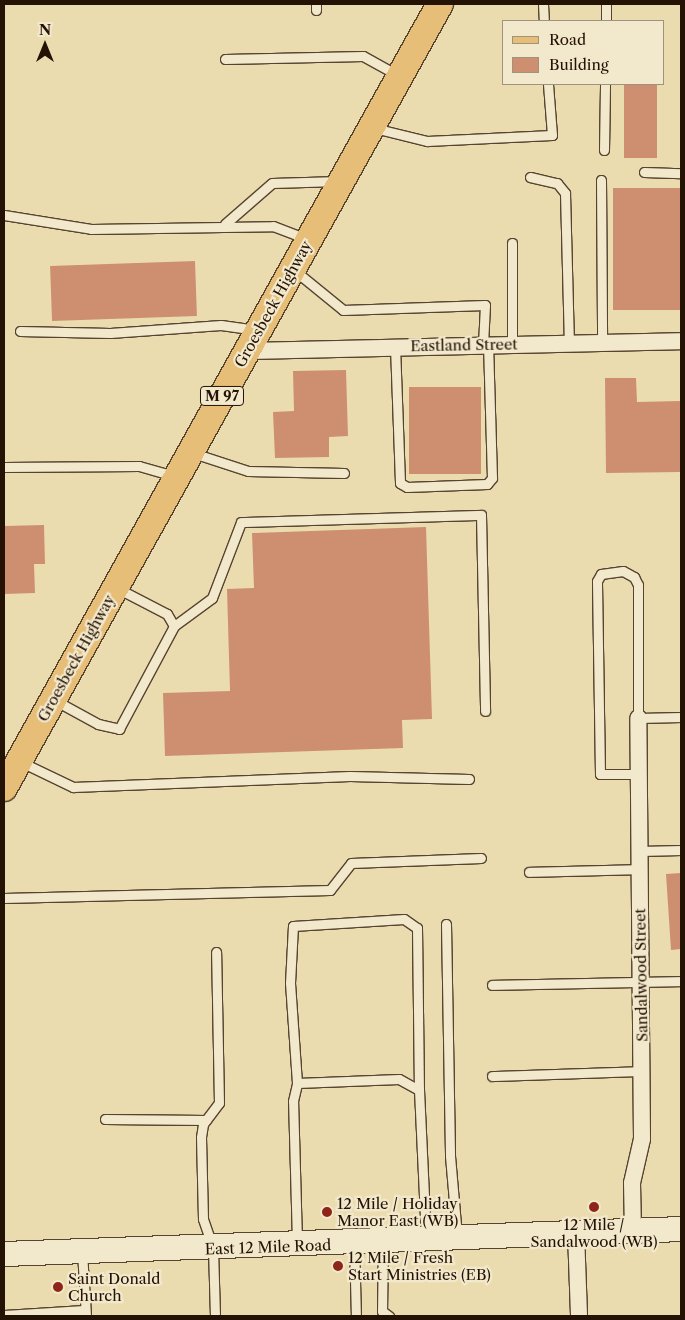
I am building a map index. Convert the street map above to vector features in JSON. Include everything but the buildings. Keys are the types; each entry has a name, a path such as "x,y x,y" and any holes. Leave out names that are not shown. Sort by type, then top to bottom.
{"main road":[{"name":"Groesbeck Highway","path":"4,788 440,4"},
{"name":"East 12 Mile Road","path":"4,1254 297,1246 354,1239 681,1229"}],"street":[{"name":"Eastland Street","path":"252,341 394,346 681,341"},
{"name":"Sandalwood Street","path":"633,1231 632,1183 642,1139 638,718"},
{"path":"576,1233 579,1316"}],"lane":[{"path":"543,4 544,20"},
{"path":"606,4 606,20"},
{"path":"225,59 363,56 400,76"},
{"path":"371,128 427,141 552,134 548,85"},
{"path":"604,150 605,85"},
{"path":"644,172 681,173"},
{"path":"530,177 557,182 565,193 569,344"},
{"path":"601,180 602,343"},
{"path":"225,224 272,183 341,181"},
{"path":"4,216 91,229 225,224 273,226 309,240"},
{"path":"512,243 512,344"},
{"path":"292,269 343,310 485,305 492,478 487,484 407,486 400,483 394,346"},
{"path":"20,331 110,333 221,325 252,341"},
{"path":"190,452 248,471 344,473"},
{"path":"4,467 139,466 177,477"},
{"path":"53,699 98,724 119,729 174,626 212,598 242,522 481,515 485,711"},
{"path":"639,774 600,774 596,581 611,571 634,577 638,585 638,718 681,717"},
{"path":"115,588 167,614 174,626"},
{"path":"19,761 73,787 350,776 468,779"},
{"path":"640,851 681,850"},
{"path":"4,898 330,890 351,863 482,858"},
{"path":"528,872 640,869"},
{"path":"297,1246 293,1101 297,1084 290,983 293,926 404,919 417,928 419,1090 426,1237"},
{"path":"446,924 450,1156 457,1236"},
{"path":"215,1316 213,1248 203,1219 201,1137 206,1120 219,1103 216,952"},
{"path":"492,985 681,981"},
{"path":"492,1076 642,1071"},
{"path":"297,1084 399,1079 419,1090"},
{"path":"105,1119 206,1120"},
{"path":"383,1238 384,1314"},
{"path":"354,1239 356,1316"},
{"path":"4,1315 85,1313 82,1252"}],"place":[{"name":"12 Mile / Sandalwood (WB)","path":"594,1207"},
{"name":"12 Mile / Holiday Manor East (WB)","path":"327,1212"},
{"name":"12 Mile / Fresh Start Ministries (EB)","path":"338,1266"},
{"name":"Saint Donald Church","path":"58,1287"}]}
